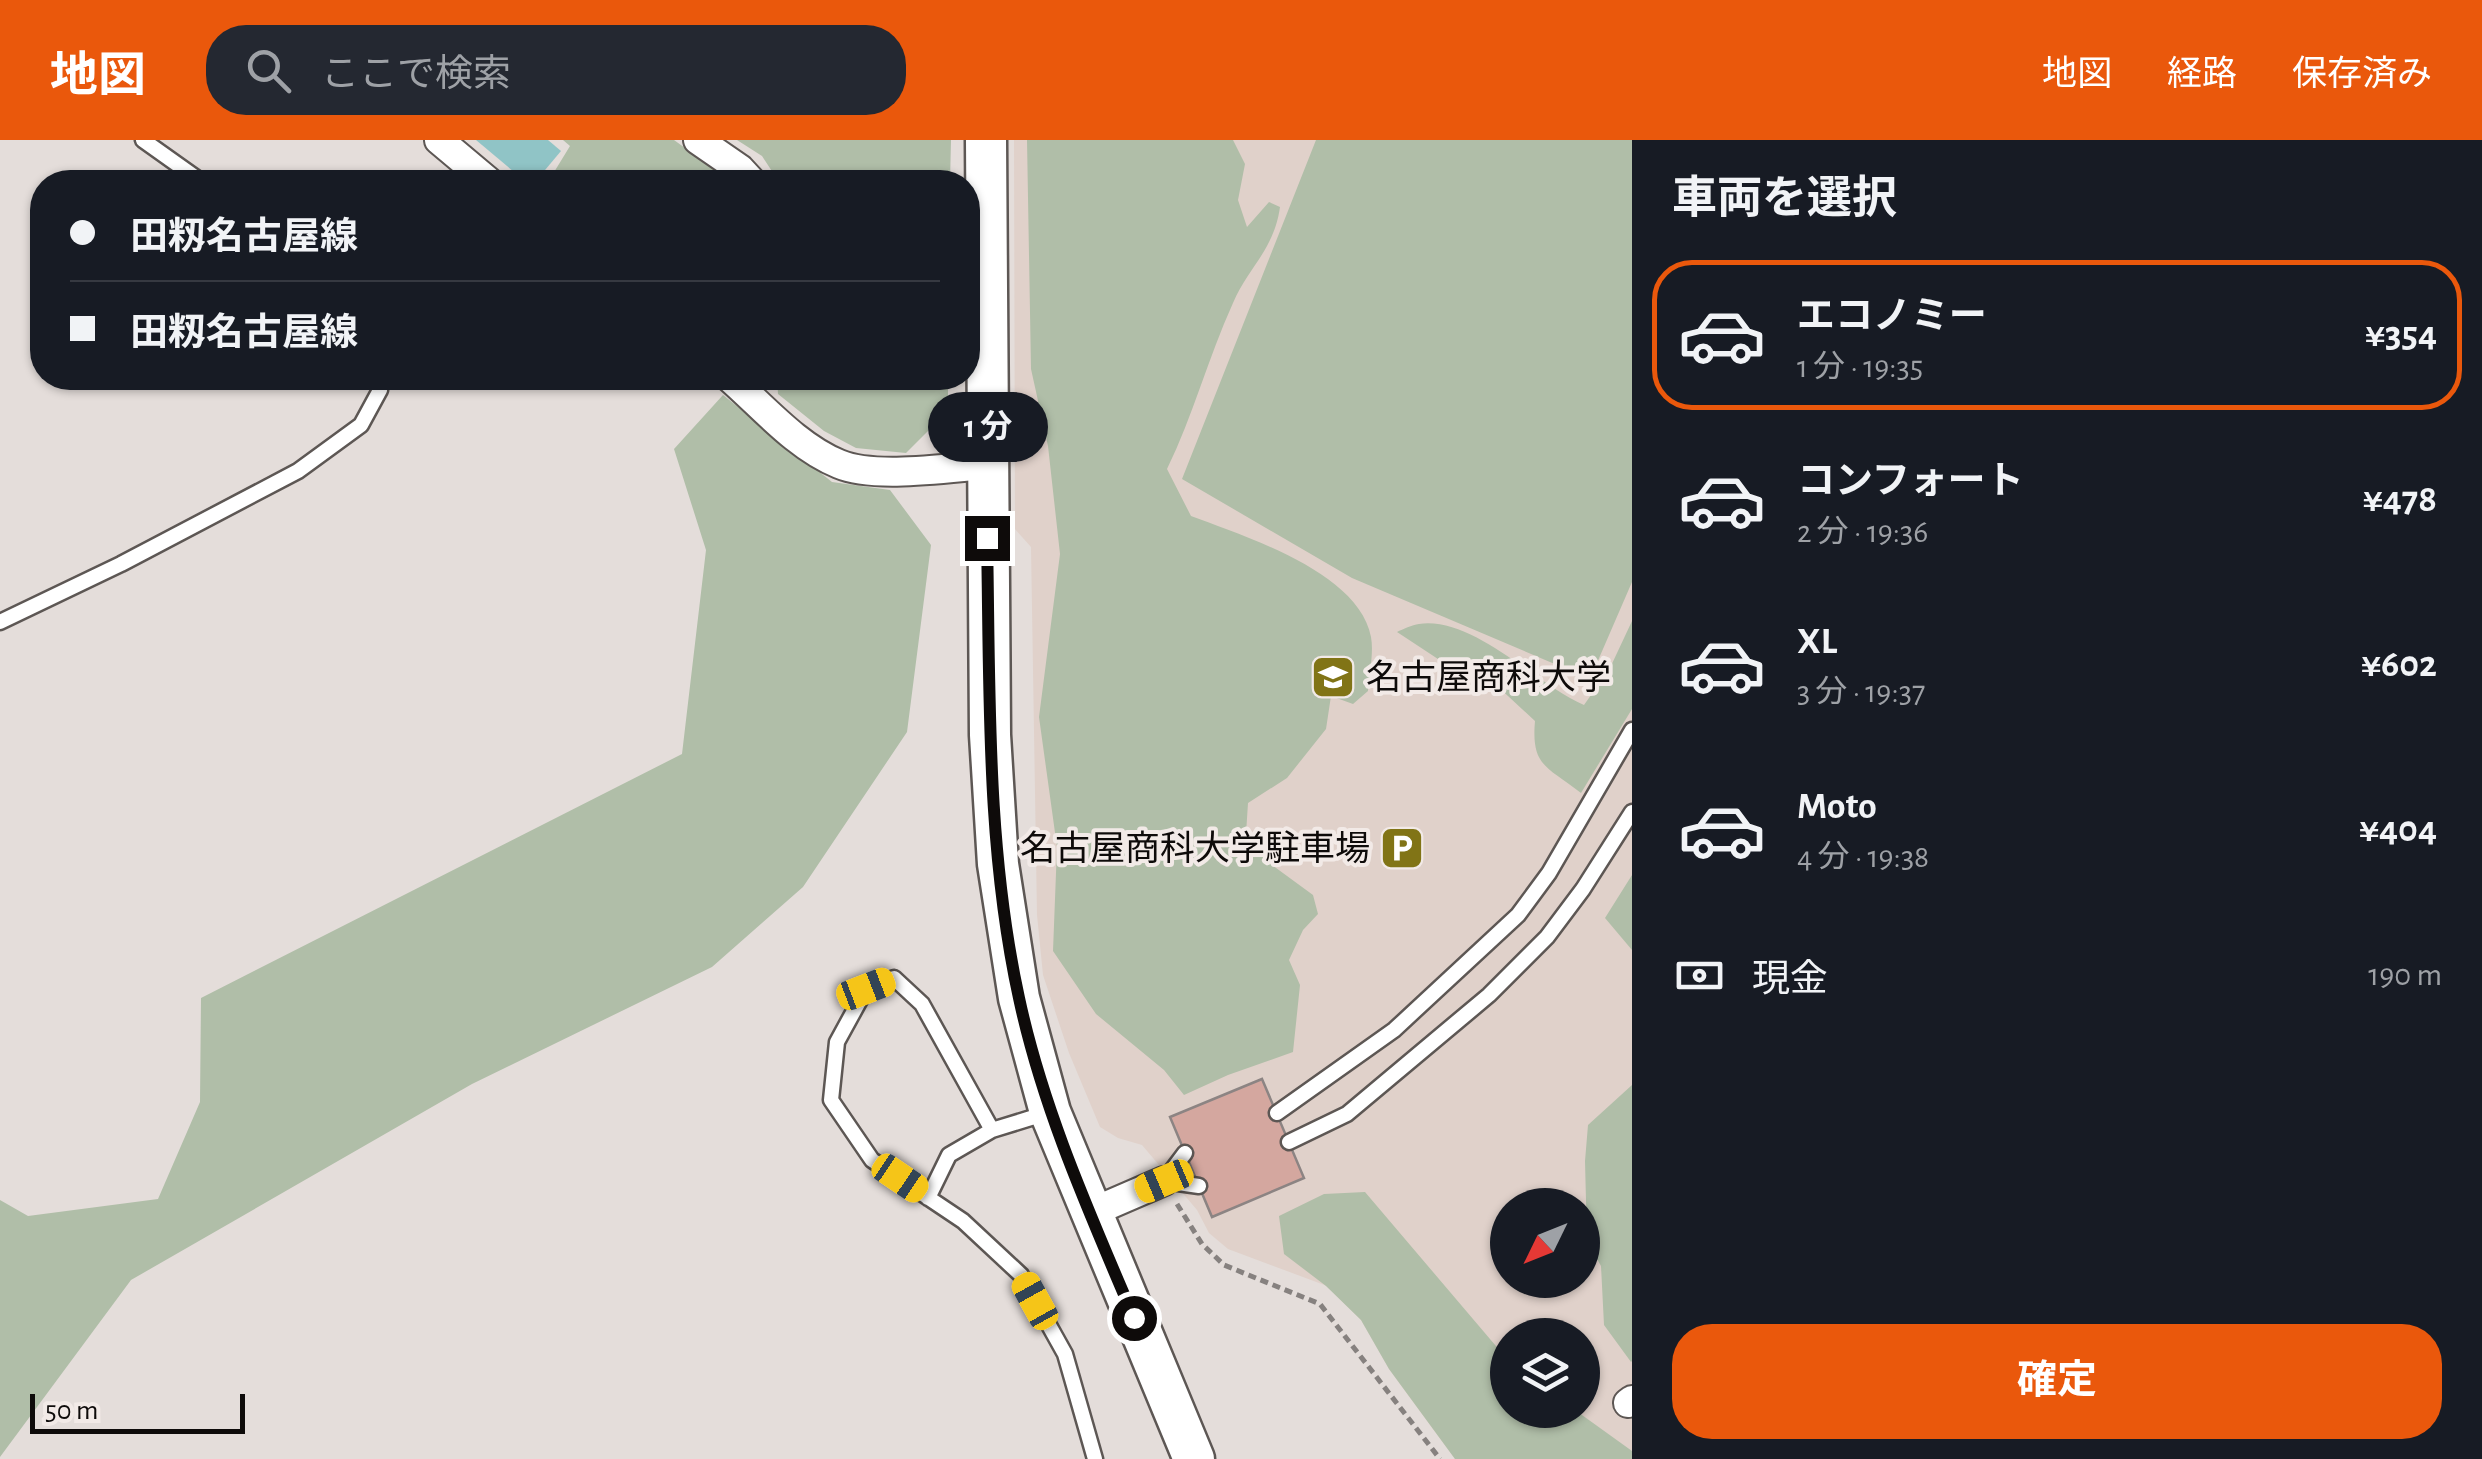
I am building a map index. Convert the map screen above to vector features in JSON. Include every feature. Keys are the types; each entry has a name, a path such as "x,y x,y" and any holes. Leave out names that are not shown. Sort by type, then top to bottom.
{"main road":[{"path":"986,140 990,734 998,864 1019,998 1050,1112 1194,1459"}],"street":[{"path":"438,140 474,170"},
{"path":"698,140 741,170"},
{"path":"744,390 807,446 859,470 986,465"},
{"path":"1090,1212 1164,1181"}],"lane":[{"path":"142,140 185,170"},
{"path":"0,622 298,471 361,425 380,390"},
{"path":"1277,1114 1394,1030 1518,914 1549,873 1632,730"},
{"path":"1289,1142 1347,1114 1489,995 1547,937 1632,812"},
{"path":"992,1130 922,1004 894,978 866,989 837,1042 831,1100 872,1160 963,1221 1021,1275 1064,1354 1095,1459"},
{"path":"928,1198 950,1155 992,1130 1050,1112"},
{"path":"1185,1153 1164,1181 1199,1186"}],"path":[{"path":"1164,1181 1202,1244 1224,1264 1320,1304 1440,1459"}],"shaded area":[{"name":"名古屋商科大学","path":"1014,140 1632,140 1632,1459 1455,1459 1389,1369 1361,1320 1327,1286 1228,1249 1209,1233 1197,1210 1142,1145 1118,1138 1100,1127 1069,1053 1043,975 1037,915 1031,547 1015,529"}],"green space":[{"path":"563,140 674,140 715,170 555,170 570,146"},
{"path":"737,140 951,140 950,170 771,170 762,156"},
{"path":"1027,140 1233,140 1245,164 1238,200 1247,227 1269,202 1280,207 1267,247 1233,303 1167,469 1191,516 1268,546 1323,575 1362,614 1371,637 1368,691 1353,704 1331,696 1326,729 1287,778 1248,803 1246,834 1272,865 1313,895 1318,914 1303,930 1289,960 1300,985 1293,1052 1184,1095 1164,1070 1096,1014 1053,951 1057,847 1039,717 1060,554 1048,446 1031,369"},
{"path":"1316,140 1632,140 1632,582 1590,679 1352,578 1182,479"},
{"path":"778,390 948,390 948,411 906,453 856,448 824,431"},
{"path":"723,395 832,482 890,490 931,545 907,732 803,887 712,967 472,1084 131,1280 0,1457 0,1200 28,1216 158,1199 200,1102 201,998 682,754 706,550 674,449"},
{"path":"1632,621 1632,709 1581,793 1544,764 1536,748 1535,721 1494,683 1438,659 1397,632 1419,624 1461,630 1584,705 1610,668"},
{"path":"1632,875 1632,950 1605,918"},
{"path":"1632,1085 1631,1362 1604,1325 1600,1188 1586,1188 1588,1125"},
{"path":"1365,1192 1490,1339 1490,1428 1600,1428 1632,1451 1632,1459 1455,1459 1389,1369 1361,1320 1326,1286 1284,1254 1279,1216 1324,1194"}],"water":[{"path":"476,140 548,140 561,151 545,170 512,170"}],"building":[{"path":"1262,1079 1304,1178 1212,1217 1170,1117"}],"place":[{"name":"名古屋商科大学","path":"1333,677"},
{"name":"名古屋商科大学駐車場","path":"1402,848"}],"route":[{"path":"987,538 990,734 998,864 1019,998 1050,1112 1134,1318"}]}
